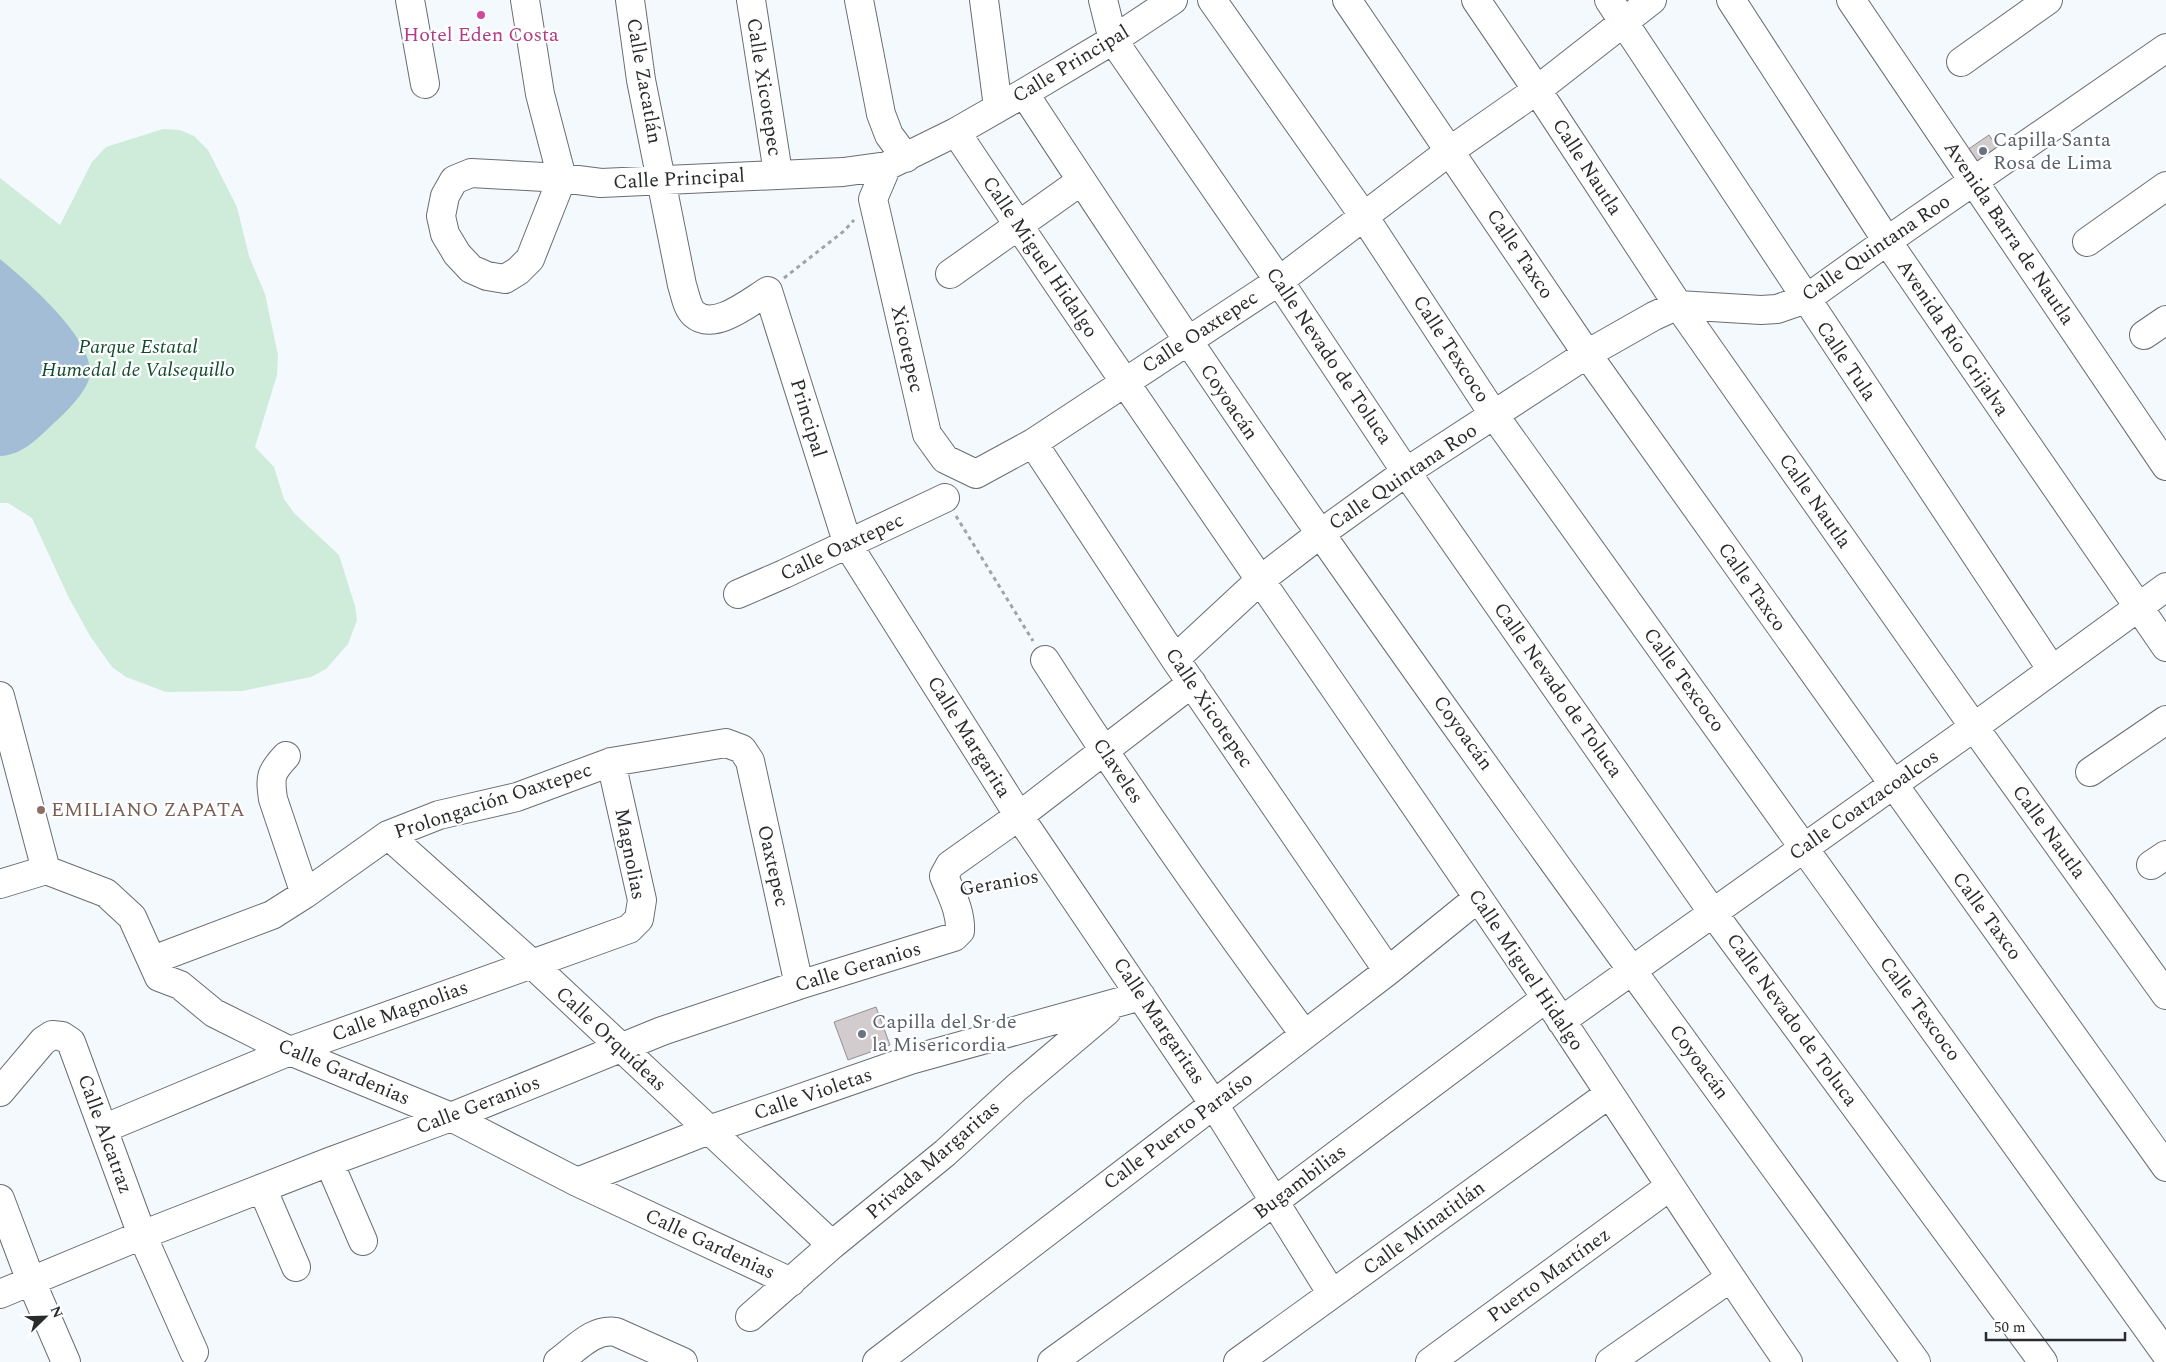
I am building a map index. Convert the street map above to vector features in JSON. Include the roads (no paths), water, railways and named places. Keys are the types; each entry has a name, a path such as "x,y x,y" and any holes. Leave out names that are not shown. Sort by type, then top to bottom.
{"street":[{"path":"410,0 425,84"},
{"path":"525,0 540,94 562,178"},
{"name":"Calle Zacatlán","path":"630,0 641,80 687,303 694,314 708,320 719,320 768,291"},
{"name":"Calle Xicotepec","path":"751,0 778,173"},
{"path":"859,0 881,114 896,162"},
{"path":"984,0 998,107"},
{"name":"Calle Nevado de Toluca","path":"1103,0 1113,40 1279,281 1406,472 1713,913 2043,1362"},
{"name":"Calle Principal","path":"562,178 530,259 518,271 505,279 487,276 471,269 457,254 445,234 441,216 444,196 454,180 471,173 562,178 601,183 778,173 843,172 896,162 956,132 1024,94 1113,40 1173,0"},
{"name":"Calle Texcoco","path":"1212,0 1363,215 1494,415 2166,1354"},
{"name":"Calle Taxco","path":"1347,0 1451,150 1587,354 2166,1167"},
{"name":"Calle Nautla","path":"1476,0 1678,306 1974,727 2166,995"},
{"name":"Calle Oaxtepec","path":"976,474 1033,443 1279,281 1363,215 1537,90 1616,11 1652,0"},
{"name":"Avenida Río Grijalva","path":"1730,0 1887,241 2166,647"},
{"name":"Avenida Barra de Nautla","path":"1851,0 2166,466"},
{"path":"1961,62 2048,0"},
{"name":"Calle Tula","path":"1616,11 2052,670"},
{"name":"Calle Quintana Roo","path":"1175,659 1259,581 1320,534 1406,472 1587,354 1654,316 1678,306 1761,310 1777,309 1806,299 2166,48"},
{"name":"Coyoacán","path":"1024,94 1188,341 1320,534 1916,1362"},
{"name":"Calle Miguel Hidalgo","path":"956,132 1259,581 1546,998 1669,1187 1788,1362"},
{"name":"Xicotepec","path":"896,162 873,199 927,434 945,459 976,474"},
{"path":"950,274 1081,181"},
{"path":"2087,242 2166,186"},
{"name":"Principal","path":"768,291 848,545"},
{"name":"Calle Xicotepec","path":"1033,443 1175,659 1388,971"},
{"name":"Calle Oaxtepec","path":"738,594 848,545 945,498"},
{"name":"Calle Margarita","path":"848,545 1019,816 1096,927"},
{"name":"Calle Coatzacoalcos","path":"1561,1021 1974,727 2137,606 2166,587"},
{"name":"Claveles","path":"1045,660 1103,751 1220,920 1304,1034"},
{"path":"1019,816 1192,683"},
{"path":"0,696 46,870 0,884"},
{"path":"2090,772 2166,720"},
{"name":"Prolongación Oaxtepec","path":"153,960 272,915 388,835 439,815 516,797 611,762 726,743 742,749"},
{"name":"Oaxtepec","path":"742,749 750,761 799,985"},
{"path":"286,756 273,769 271,785 273,799 305,894"},
{"name":"Magnolias","path":"531,963 629,929 639,919 642,900 611,762"},
{"name":"Geranios","path":"960,931 956,903 944,876 950,865 1019,816"},
{"name":"Calle Orquídeas","path":"388,835 531,963 832,1245"},
{"name":"Calle Gardenias","path":"46,870 106,893 132,917 153,960 159,977 180,985 214,1013 290,1050 451,1117 577,1182 791,1282"},
{"name":"Calle Puerto Paraíso","path":"876,1362 1388,971 1478,898"},
{"name":"Calle Margaritas","path":"1096,927 1129,1000 1213,1103 1332,1294"},
{"name":"Calle Geranios","path":"0,1294 142,1235 451,1117 662,1031 799,985 954,937 960,931"},
{"name":"Calle Magnolias","path":"103,1129 290,1050 531,963"},
{"name":"Bugambilias","path":"1052,1362 1275,1201 1546,998"},
{"name":"Calle Violetas","path":"577,1182 709,1130 910,1060 1129,1000"},
{"name":"Privada Margaritas","path":"750,1317 832,1245 945,1153 1016,1088 1129,1000"},
{"name":"Calle Alcatraz","path":"0,1092 43,1042 52,1035 62,1036 70,1042 142,1235 194,1352"},
{"name":"Calle Minatitlán","path":"1238,1362 1609,1094"},
{"path":"329,1162 363,1240"},
{"name":"Puerto Martínez","path":"1430,1362 1669,1187"},
{"path":"262,1188 296,1267"},
{"path":"0,1199 31,1281 66,1362"},
{"path":"1610,1362 1730,1278"},
{"path":"558,1362 596,1333 606,1330 616,1332 673,1360"}],"water":[{"path":"0,259 43,297 59,314 84,350 90,367 88,382 78,398 64,414 30,445 16,453 0,456"}],"place":[{"name":"Hotel Eden Costa","path":"481,15"},
{"name":"Capilla Santa Rosa de Lima","path":"1983,151"},
{"name":"EMILIANO ZAPATA","path":"41,810"},
{"name":"Capilla del Sr de la Misericordia","path":"862,1034"}],"park label":[{"name":"Parque Estatal Humedal de Valsequillo","path":"138,358"}]}
